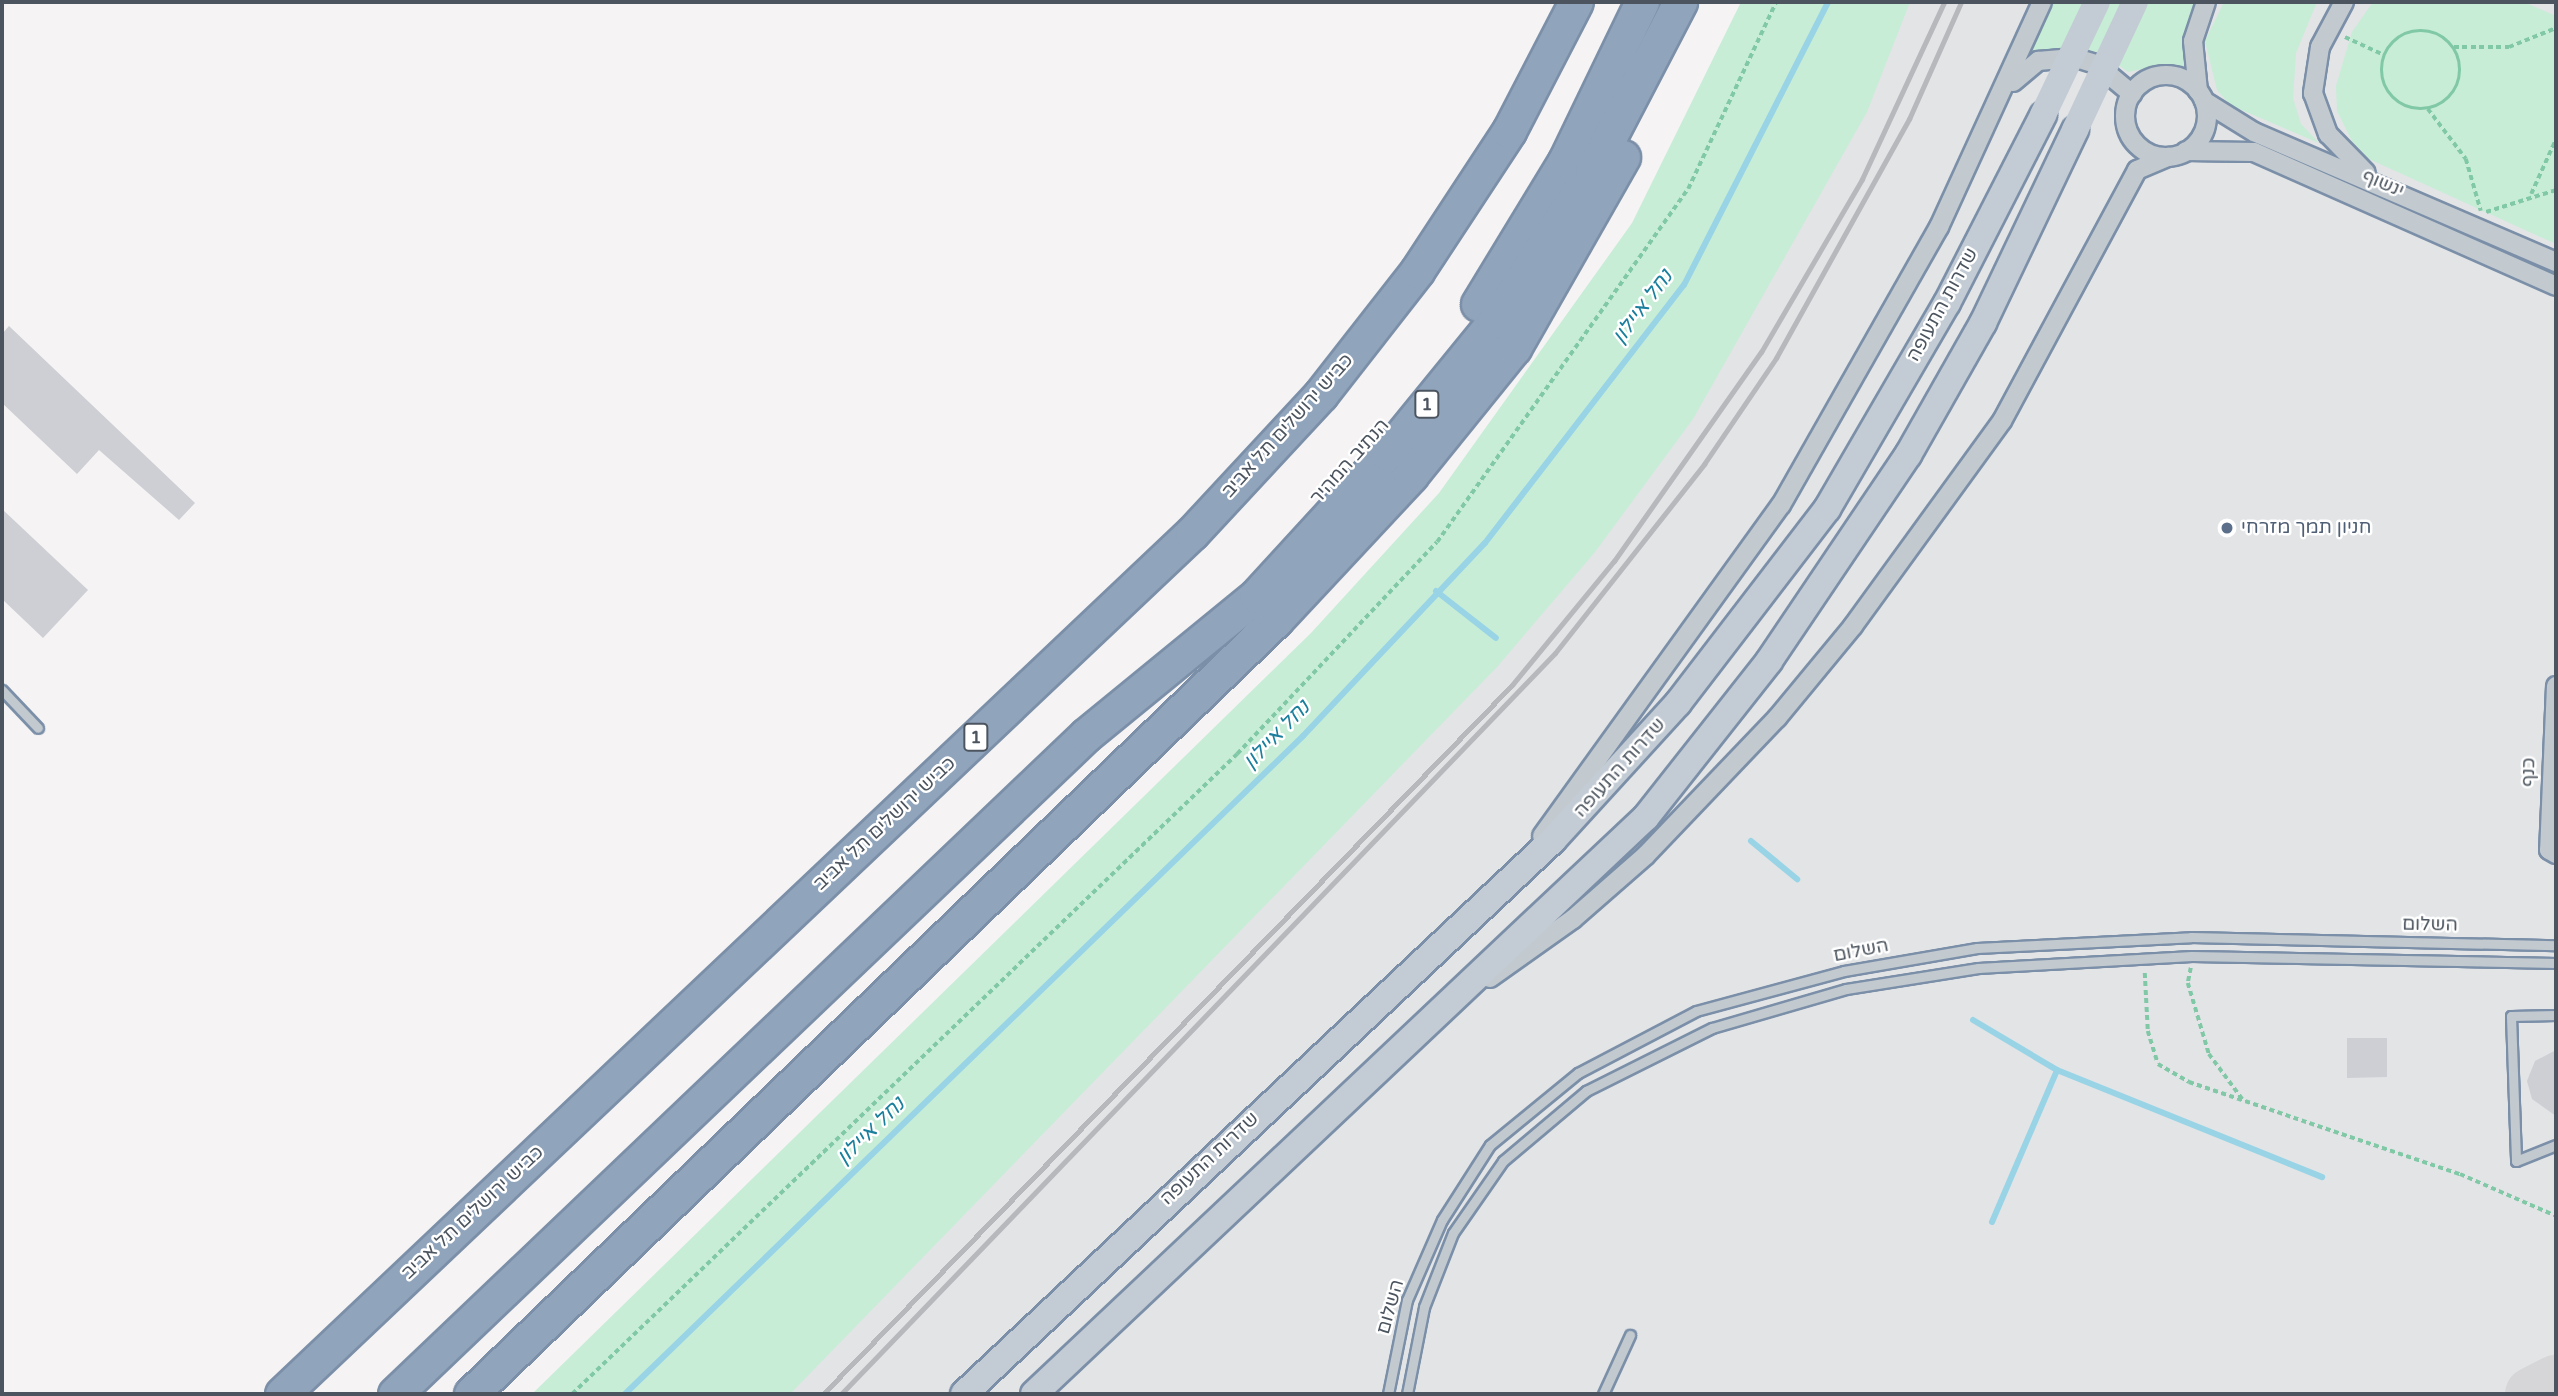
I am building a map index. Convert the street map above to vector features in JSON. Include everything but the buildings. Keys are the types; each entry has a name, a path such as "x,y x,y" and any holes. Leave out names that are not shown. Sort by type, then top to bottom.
{"highway":[{"name":"כביש ירושלים תל אביב","path":"282,1394 1201,523 1321,394 1418,271 1508,131 1576,2"},
{"name":"הנתיב המהיר","path":"1086,735 1380,432 1482,300 1565,161 1642,2"},
{"name":"1","path":"395,1394 1086,735 1256,596 1387,453 1494,322 1592,172 1680,2"},
{"path":"471,1394 1276,620 1411,475 1514,348 1606,191 1698,2"}],"main road":[{"name":"שדרות התעופה","path":"964,1394 1507,883 1609,783 1678,703 1827,509 1947,303 2097,2"},
{"name":"שדרות התעופה","path":"1034,1394 1447,1008 1646,817 1801,617 1908,454 1983,323 2135,2"}],"street":[{"path":"1507,883 1781,506 1933,238 2004,94 2042,2"},
{"path":"1447,1008 1573,919 1646,855 1777,718 1901,567 2002,421 2137,170 2186,151 2202,135 2201,96 2193,41 2206,2"},
{"path":"2344,2 2320,47 2313,93 2328,134 2373,180"},
{"path":"2004,94 2023,69 2057,57 2096,64 2132,94"},
{"path":"2168,157 2132,139 2125,116 2132,94 2148,79 2169,75 2201,96"},
{"name":"ינשוף","path":"2201,96 2255,132 2556,260"},
{"name":"ינשוף","path":"2186,151 2254,152 2556,286"},
{"name":"כנף","path":"2556,686 2549,850 2556,854"}],"lane":[{"path":"2,690 38,728"},
{"name":"השלום","path":"1388,1394 1407,1300 1442,1220 1490,1145 1578,1073 1696,1011 1844,971 1977,948 2191,937 2556,945"},
{"path":"1407,1394 1424,1307 1453,1233 1503,1161 1586,1091 1712,1028 1846,989 1978,968 2145,956 2556,963"},
{"path":"2556,1015 2511,1016 2516,1161 2556,1145"},
{"path":"1603,1394 1630,1335"}],"path":[{"path":"572,1394 1237,754 1437,541 1688,189 1776,2"},
{"path":"2452,47 2509,47 2556,28"},
{"path":"2417,31 2440,34 2461,63 2459,82 2448,99 2428,109 2409,107 2391,96 2382,78 2385,55 2397,40 2417,31"},
{"path":"2345,37 2385,55"},
{"path":"2428,109 2466,159 2482,214 2531,194 2556,190"},
{"path":"2531,194 2556,139"},
{"path":"2145,956 2148,1031 2158,1064 2244,1101 2460,1174 2556,1216"},
{"path":"2192,956 2189,983 2209,1054 2244,1101"}],"shaded area":[{"path":"1872,2 2556,2 2556,1394 678,1394"}],"green space":[{"path":"1741,2 1910,2 1867,112 1693,419 1595,552 1497,667 790,1394 532,1394 1311,633 1439,493 1632,223"},
{"path":"2046,2 2199,2 2186,35 2185,68 2166,64 2128,72 2102,53 2070,46 2025,56"},
{"path":"2224,2 2317,2 2296,53 2293,98 2301,124 2319,143 2230,105 2217,90 2205,41"},
{"path":"2373,2 2524,2 2556,16 2556,244 2369,159 2352,141 2337,111 2336,86 2352,32"}],"waterway":[{"name":"נחל איילון","path":"625,1394 1303,736 1485,543 1684,285 1828,2"},
{"path":"1436,591 1496,638"},
{"path":"1751,841 1797,879"},
{"path":"1973,1020 2057,1070 2322,1177"},
{"path":"1992,1222 2057,1070"}],"taxiway":[{"path":"2532,1394 2556,1382"}],"railway":[{"path":"823,1394 1512,685 1614,561 1761,352 1862,179 1944,2"},
{"path":"841,1394 1555,653 1704,464 1776,358 1909,119 1961,2"}],"place":[{"name":"חניון תמך מזרחי","path":"2227,528"}]}
